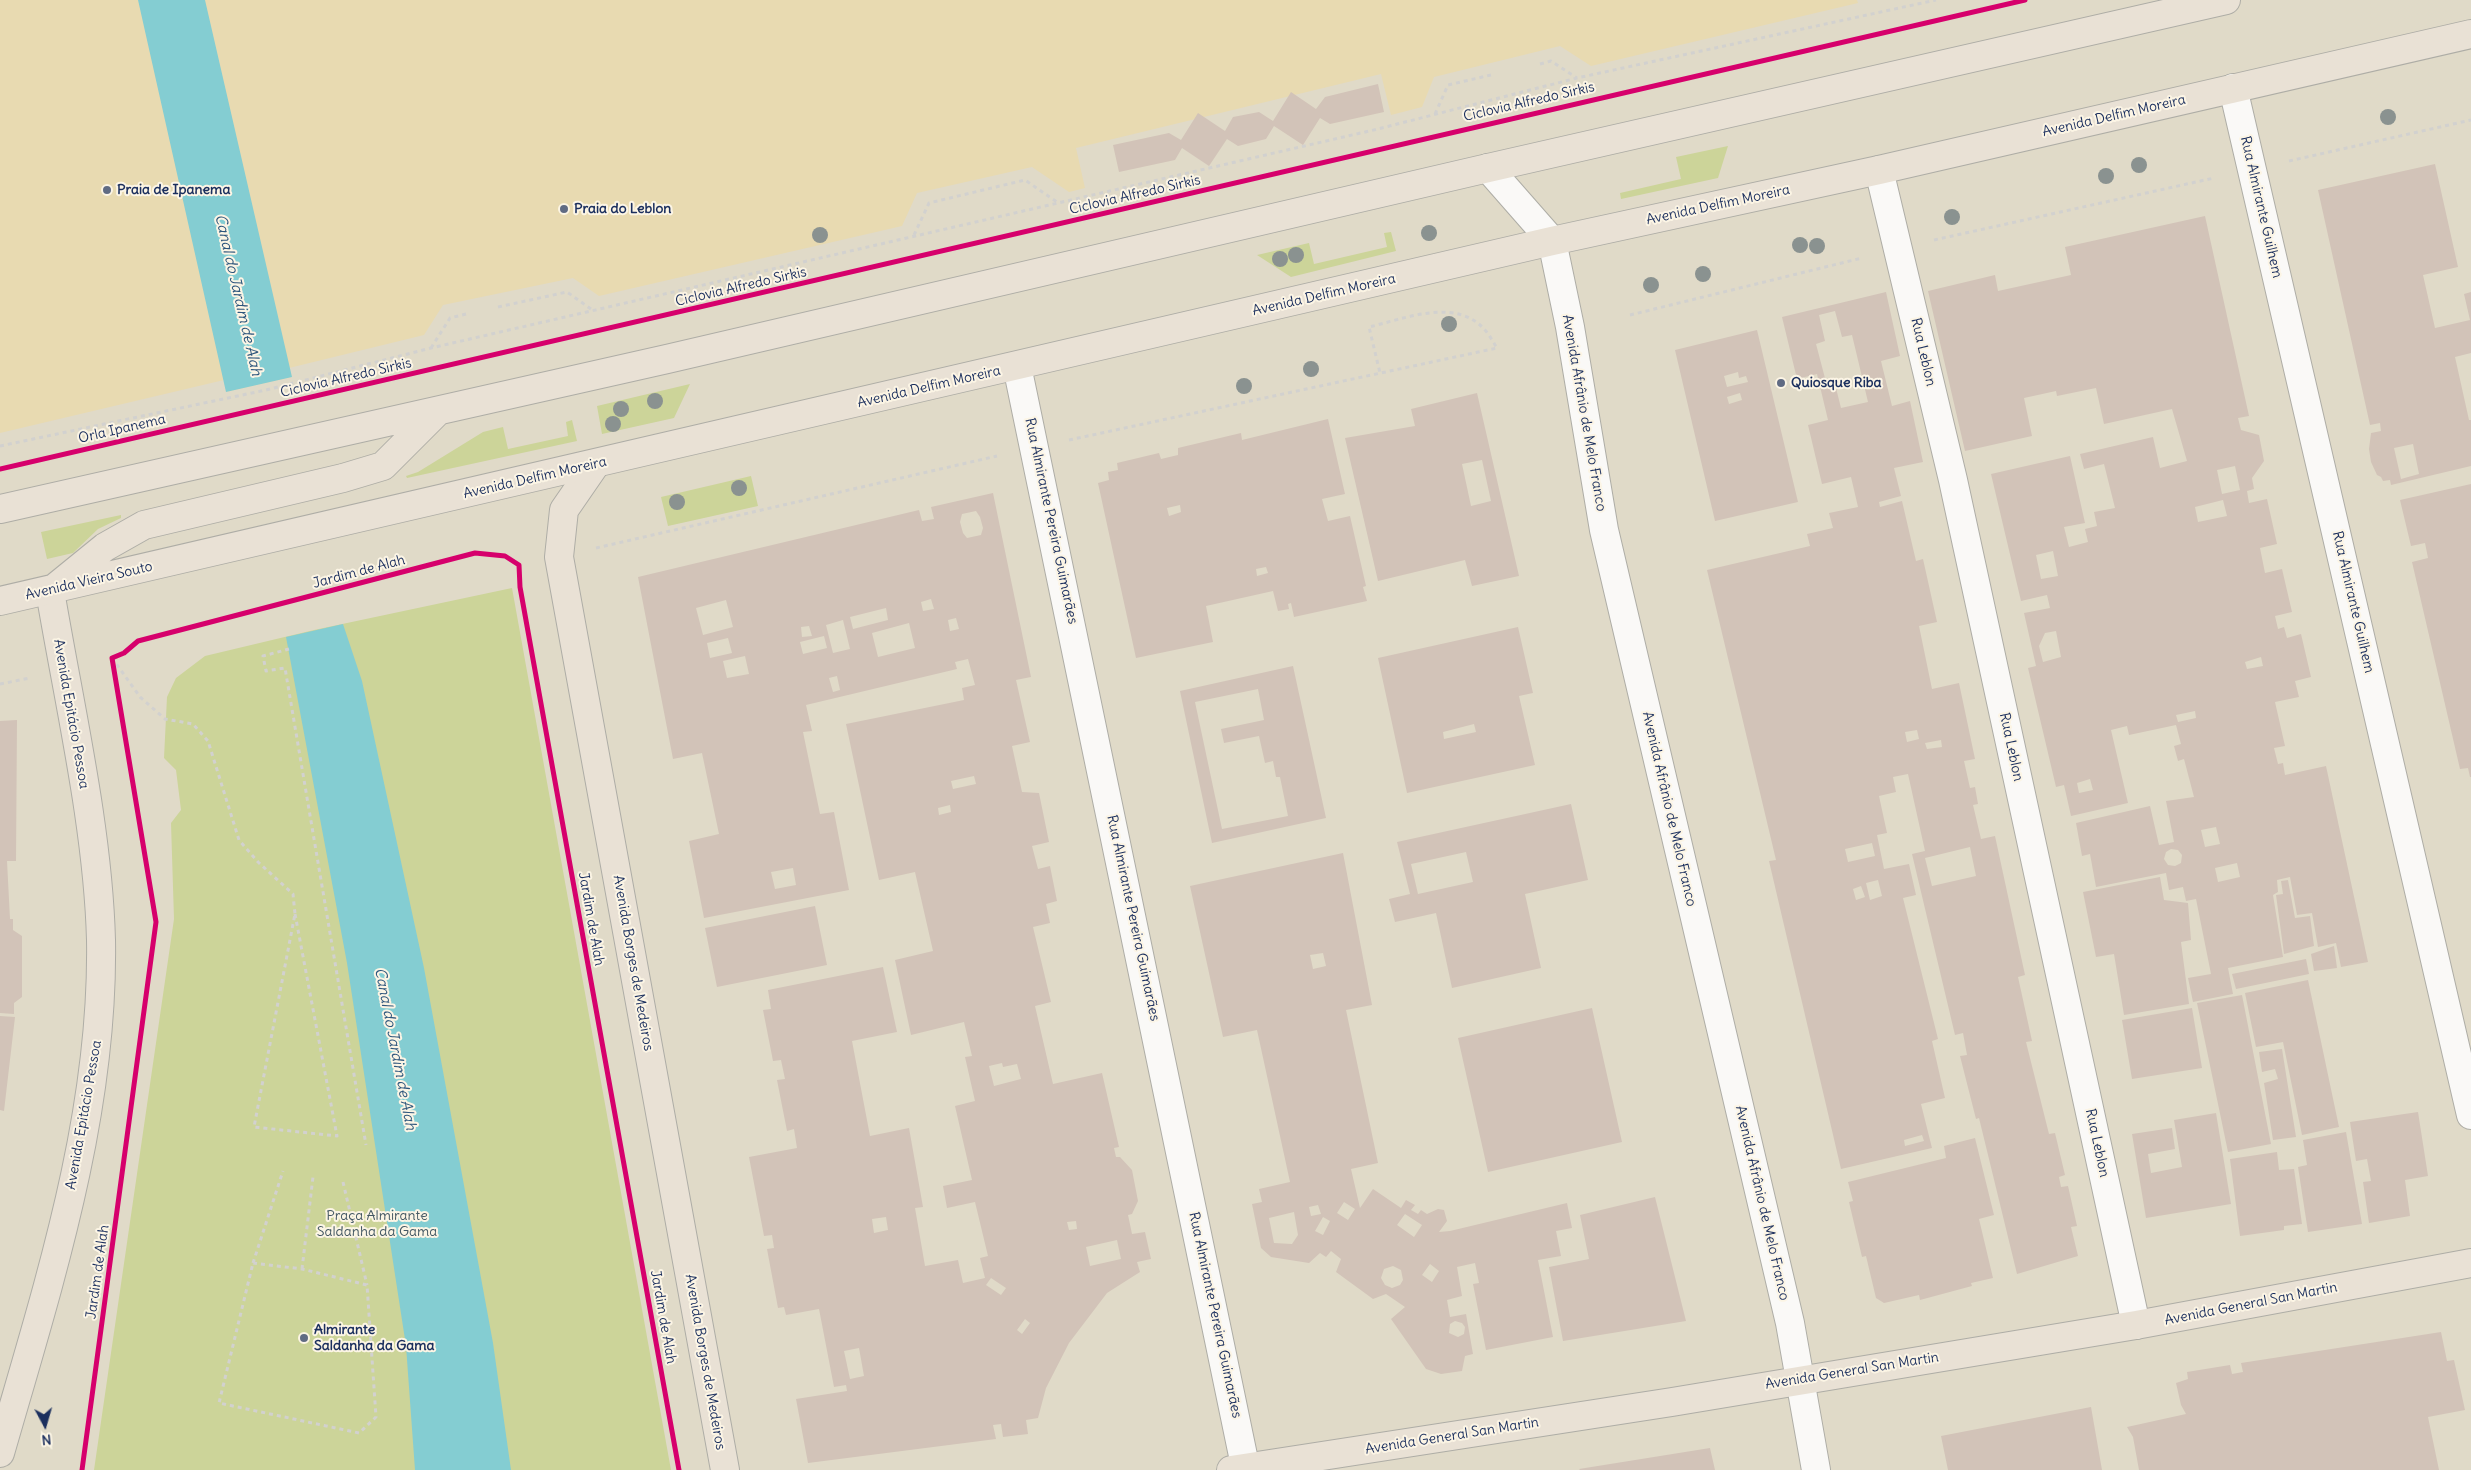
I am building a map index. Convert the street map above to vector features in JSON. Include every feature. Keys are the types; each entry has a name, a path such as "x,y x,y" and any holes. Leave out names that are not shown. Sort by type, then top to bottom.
{"main road":[{"path":"0,509 438,411 1488,168 2226,0"},
{"name":"Avenida Delfim Moreira","path":"177,560 595,465 1552,241 1879,170 2471,34"},
{"path":"50,591 106,546 144,525 343,478 382,466 438,411"},
{"name":"Avenida Borges de Medeiros","path":"595,465 564,510 559,557 725,1470"},
{"name":"Avenida Vieira Souto","path":"0,601 50,591 177,560"},
{"name":"Avenida Epitácio Pessoa","path":"0,1453 60,1248 91,1090 99,1025 101,939 91,831 50,591"},
{"name":"Avenida General San Martin","path":"1241,1469 1672,1402 2136,1325 2471,1263"}],"street":[{"name":"Rua Almirante Guilhem","path":"2233,88 2471,1115"},
{"name":"Avenida Afrânio de Melo Franco","path":"1488,168 1552,241 1570,327 1604,530 1790,1323 1798,1380 1816,1470"},
{"name":"Rua Leblon","path":"1879,170 1953,480 2136,1325"},
{"name":"Rua Almirante Pereira Guimarães","path":"1017,366 1241,1469"}],"path":[{"path":"0,446 266,390 431,348 1435,114 1577,78 1936,0"},
{"path":"1540,64 1551,61 1577,78"},
{"path":"1435,114 1448,86 1492,75"},
{"path":"2288,161 2471,120"},
{"path":"1933,241 2214,178"},
{"path":"914,236 929,203 994,187 1025,180 1058,202"},
{"path":"1630,315 1868,256"},
{"path":"498,307 567,292 591,310"},
{"path":"1066,440 1438,361 1497,348 1483,328 1464,314 1445,311 1421,315 1369,327 1380,373"},
{"path":"431,348 450,318 466,314"},
{"path":"596,548 997,456"},
{"path":"289,649 263,656 266,671 286,668 366,1145"},
{"path":"112,658 118,656"},
{"path":"112,658 115,678"},
{"path":"112,658 140,697 165,719 193,724 208,741 239,840 258,862 293,894 295,914 337,1136 254,1127 295,914"},
{"path":"0,684 14,681"},
{"path":"283,1171 253,1262 219,1403 358,1433 376,1417 367,1285 343,1182"},
{"path":"302,1269 313,1177"},
{"path":"253,1262 302,1269 367,1285"}],"green space":[{"path":"1728,146 1718,178 1621,199 1620,193 1681,179 1676,157"},
{"path":"1391,232 1396,251 1291,277 1257,255 1309,243 1314,264 1387,247 1384,233"},
{"path":"690,384 674,418 602,434 597,406"},
{"path":"572,420 577,441 407,478 406,476 418,472 483,432 503,427 508,449 568,436 566,422"},
{"path":"751,476 758,506 668,526 661,497"},
{"path":"121,515 121,518 98,529 73,553 47,559 41,532"},
{"name":"Praça Almirante Saldanha da Gama","path":"512,588 671,1470 94,1470 174,919 171,823 181,810 176,770 164,758 167,697 176,678 205,656 314,630"}],"sand":[{"name":"Praia do Leblon","path":"0,0 1857,0 1858,3 1591,66 1560,46 1434,77 1422,107 1391,115 1381,74 1076,148 1085,188 1069,192 1032,167 917,193 902,226 599,296 573,278 443,305 424,335 289,368 292,377 226,392 224,380 0,433"}],"water":[{"name":"Canal do Jardim de Alah","path":"138,0 205,0 292,377 226,392"},
{"name":"Canal do Jardim de Alah","path":"343,624 362,681 424,968 493,1343 511,1470 415,1470 406,1346 347,963 286,637"}],"building":[{"path":"1378,84 1384,112 1330,124 1320,118 1303,145 1274,126 1266,139 1238,146 1227,139 1209,166 1182,148 1175,160 1119,172 1113,145 1169,133 1181,140 1198,113 1225,131 1233,117 1259,112 1273,121 1291,92 1316,109 1325,97"},
{"path":"2435,164 2458,267 2423,275 2435,328 2470,320 2464,294 2471,292 2471,353 2455,357 2469,420 2471,420 2471,466 2391,485 2390,480 2383,481 2377,475 2371,462 2369,449 2371,433 2381,431 2380,423 2370,425 2318,190","holes":["2413,444 2419,474 2401,479 2394,448"]},
{"path":"2205,216 2249,416 2238,418 2241,430 2259,435 2264,461 2252,478 2254,489 2247,491 2249,503 2267,499 2277,544 2260,548 2265,573 2282,569 2292,612 2275,616 2278,629 2284,627 2287,638 2301,634 2311,677 2295,681 2299,697 2275,702 2285,746 2274,748 2278,764 2283,763 2285,775 2326,766 2368,962 2341,967 2336,943 2318,947 2312,913 2297,915 2290,877 2277,880 2278,892 2273,895 2283,957 2228,968 2233,994 2193,1002 2188,978 2211,974 2196,899 2186,901 2183,887 2169,890 2166,873 2096,887 2090,854 2082,856 2076,823 2150,806 2159,845 2174,842 2166,801 2194,797 2184,759 2178,761 2174,746 2181,744 2176,725 2129,735 2127,726 2111,730 2128,803 2071,816 2064,785 2056,787 2028,668 2036,666 2024,613 2050,608 2047,595 2021,601 1991,474 2070,456 2085,523 2064,527 2069,547 2088,542 2085,529 2097,526 2094,512 2115,508 2104,464 2084,469 2080,454 2153,437 2160,468 2187,461 2172,409 2104,424 2096,388 2057,396 2056,391 2024,398 2032,436 1965,451 1928,291 1995,275 1998,291 2071,275 2065,247","holes":["2235,466 2240,490 2222,494 2217,470","2223,500 2227,516 2198,522 2195,507","2053,551 2058,576 2041,579 2036,555","2056,631 2061,657 2043,662 2039,646 2045,633","2261,657 2263,666 2247,669 2245,662","2195,711 2196,718 2178,722 2176,715","2090,779 2093,790 2079,793 2077,783","2216,827 2220,844 2205,847 2201,830","2171,849 2178,850 2182,855 2181,863 2175,866 2168,865 2164,859 2166,852","2237,863 2240,877 2218,882 2215,868"]},
{"path":"1886,292 1900,356 1881,361 1892,406 1910,401 1923,462 1894,468 1901,496 1879,502 1880,507 1902,501 1916,561 1923,559 1937,622 1919,626 1932,689 1959,683 1975,759 1964,761 1970,788 1975,787 1978,804 1973,805 1981,839 1995,836 2025,975 2018,977 2032,1041 2026,1042 2049,1134 2055,1133 2065,1175 2059,1177 2061,1187 2068,1186 2077,1226 2071,1227 2078,1256 2017,1274 1979,1118 1976,1119 1960,1056 1967,1055 1963,1033 1955,1035 1912,854 1925,851 1908,774 1893,777 1896,792 1879,796 1887,833 1877,835 1884,869 1909,864 1916,895 1903,898 1938,1039 1932,1041 1945,1098 1921,1104 1932,1148 1841,1169 1769,861 1776,860 1707,570 1810,546 1807,534 1833,528 1829,513 1858,507 1851,477 1822,484 1808,425 1828,420 1817,374 1797,379 1782,317","holes":["1835,311 1842,337 1852,335 1868,402 1841,408 1834,380 1826,382 1816,344 1825,341 1819,315","1917,730 1919,739 1907,742 1905,732","1941,740 1942,747 1927,749 1925,743","1872,843 1875,856 1848,862 1845,849","1970,847 1976,876 1932,886 1925,858","1878,880 1882,896 1870,900 1866,883","1861,886 1865,897 1856,900 1853,889","1922,1135 1924,1141 1905,1146 1904,1140"]},
{"path":"1757,330 1798,502 1715,521 1675,350","holes":["1738,372 1739,378 1746,376 1748,382 1727,387 1724,376","1740,393 1742,400 1729,404 1727,397"]},
{"path":"1477,393 1519,576 1472,586 1465,560 1378,581 1345,438 1415,426 1411,409","holes":["1482,460 1491,501 1471,506 1462,464"]},
{"path":"1328,419 1345,494 1322,499 1328,521 1350,516 1366,586 1363,587 1367,601 1294,617 1291,603 1288,604 1289,609 1278,611 1273,591 1206,606 1213,642 1136,658 1098,483 1109,480 1108,472 1118,470 1117,463 1159,453 1161,459 1178,455 1178,448 1241,433 1242,440","holes":["1180,505 1181,512 1169,516 1167,508","1266,567 1268,573 1257,576 1256,569"]},
{"path":"2471,484 2470,777 2468,768 2460,769 2412,562 2428,558 2425,543 2411,546 2400,500"},
{"path":"993,493 1031,677 1016,680 1030,742 1012,746 1022,792 1039,793 1049,842 1032,846 1038,869 1050,866 1057,901 1046,904 1050,923 1033,927 1051,1002 1035,1006 1053,1084 1102,1073 1119,1147 1114,1148 1116,1157 1120,1157 1132,1170 1138,1201 1132,1214 1128,1215 1132,1234 1145,1232 1151,1259 1137,1262 1140,1272 1107,1293 1069,1343 1046,1388 1038,1418 1026,1420 1028,1434 1003,1437 1001,1424 993,1425 996,1439 808,1463 796,1399 847,1391 846,1385 834,1387 819,1309 786,1315 784,1307 778,1308 767,1249 774,1248 772,1235 764,1236 749,1157 797,1148 794,1129 787,1131 777,1080 785,1079 781,1060 773,1061 763,1010 771,1009 768,990 883,967 897,1032 852,1041 870,1136 909,1128 923,1207 915,1208 925,1266 958,1260 963,1283 985,1278 980,1258 988,1256 975,1202 947,1208 943,1186 972,1180 955,1106 975,1101 965,1057 972,1056 964,1022 911,1035 895,960 933,951 915,872 879,880 846,724 964,700 962,688 975,685 968,659 955,662 957,669 806,705 812,731 803,732 820,814 834,812 849,890 704,918 689,841 719,834 702,753 673,759 638,577 919,510 922,521 934,519 931,507","holes":["976,511 983,528 981,535 967,538 963,533 960,522 962,514","931,599 934,609 923,611 921,602","726,600 733,627 703,635 696,608","886,608 888,620 853,629 850,617","956,618 959,629 950,631 948,620","843,620 850,649 833,653 826,625","909,623 915,648 878,657 872,633","809,626 812,636 802,637 801,627","824,636 827,648 803,654 800,642","728,638 732,653 710,658 707,643","745,656 749,674 727,678 723,661","837,676 840,690 833,692 829,678","974,776 976,784 953,789 951,781","950,805 951,812 939,815 938,808","793,868 796,885 775,889 771,872","1002,1063 1003,1067 1017,1064 1021,1079 994,1086 989,1066","886,1217 888,1230 874,1233 872,1219","1076,1221 1077,1229 1069,1230 1067,1222","1117,1240 1121,1259 1090,1266 1086,1247","991,1278 1006,1288 1001,1295 986,1285","1025,1319 1030,1323 1022,1334 1017,1330","859,1348 864,1376 850,1379 844,1351"]},
{"path":"1518,627 1533,693 1519,696 1535,765 1407,793 1378,658","holes":["1474,724 1476,732 1444,739 1443,732"]},
{"path":"1293,666 1326,818 1212,843 1180,691","holes":["1258,689 1264,720 1221,729 1224,743 1259,736 1265,763 1273,761 1276,777 1280,777 1288,816 1222,829 1195,702"]},
{"path":"17,720 16,861 7,861 10,919 13,919 13,930 22,936 22,997 14,1003 14,1014 0,1013 0,721"},
{"path":"1571,804 1588,880 1525,894 1541,968 1452,988 1436,913 1395,922 1389,899 1410,894 1397,842","holes":["1466,852 1473,882 1418,894 1411,864"]},
{"path":"1343,853 1372,1005 1346,1010 1378,1163 1351,1169 1360,1208 1373,1189 1401,1208 1406,1200 1415,1205 1411,1210 1418,1214 1421,1210 1427,1214 1438,1209 1444,1210 1447,1221 1439,1232 1567,1203 1572,1228 1556,1231 1561,1256 1538,1260 1553,1337 1486,1350 1473,1284 1479,1283 1475,1263 1457,1267 1462,1296 1447,1300 1450,1317 1466,1314 1473,1354 1465,1356 1462,1371 1441,1374 1426,1369 1391,1319 1405,1307 1386,1294 1373,1299 1336,1272 1341,1259 1331,1251 1326,1257 1320,1253 1309,1263 1271,1257 1261,1248 1252,1204 1262,1202 1259,1189 1290,1182 1257,1030 1223,1037 1190,886","holes":["1323,953 1326,966 1313,969 1310,955","1344,1202 1355,1209 1348,1220 1337,1213","1318,1205 1321,1214 1311,1216 1309,1207","1294,1212 1298,1235 1292,1244 1274,1243 1269,1218","1405,1214 1422,1225 1414,1237 1397,1225","1323,1217 1330,1221 1323,1235 1315,1231","1430,1264 1439,1271 1432,1282 1422,1275","1393,1266 1401,1270 1403,1280 1400,1285 1392,1288 1385,1285 1381,1278 1384,1269","1455,1321 1462,1323 1465,1327 1464,1334 1458,1337 1449,1333 1450,1324"]},
{"path":"2160,877 2164,900 2188,903 2191,940 2181,942 2189,1004 2124,1015 2114,954 2096,957 2083,892"},
{"path":"2288,880 2295,918 2310,916 2314,946 2284,954 2276,895 2283,894 2281,881"},
{"path":"815,906 827,965 717,987 705,928"},
{"path":"2334,946 2337,968 2314,971 2311,954"},
{"path":"2306,959 2309,974 2236,989 2232,974"},
{"path":"2308,980 2339,1127 2302,1135 2283,1042 2256,1047 2245,993"},
{"path":"2242,995 2271,1144 2228,1152 2197,1003"},
{"path":"1592,1008 1622,1142 1488,1172 1458,1038"},
{"path":"2192,1008 2202,1068 2132,1079 2122,1020"},
{"path":"0,1016 15,1017 4,1111 0,1110"},
{"path":"2282,1049 2296,1137 2273,1140 2264,1083 2278,1079 2275,1069 2262,1072 2259,1052"},
{"path":"2418,1112 2428,1176 2405,1180 2410,1216 2369,1223 2363,1182 2371,1181 2367,1159 2356,1161 2350,1122"},
{"path":"2216,1113 2231,1204 2146,1218 2132,1134 2172,1128 2175,1149 2148,1154 2151,1173 2182,1167 2174,1120"},
{"path":"2346,1132 2362,1224 2308,1232 2298,1167 2307,1165 2303,1140"},
{"path":"1975,1138 1994,1215 1979,1219 1993,1278 1971,1283 1972,1286 1920,1300 1919,1295 1884,1303 1876,1298 1866,1256 1862,1257 1849,1202 1853,1201 1848,1182 1946,1158 1944,1146"},
{"path":"2277,1152 2279,1170 2294,1169 2302,1224 2284,1226 2284,1230 2240,1236 2230,1159"},
{"path":"1655,1197 1686,1321 1563,1341 1549,1267 1589,1259 1580,1215"},
{"path":"2441,1332 2447,1361 2454,1360 2465,1410 2428,1417 2439,1470 2139,1470 2133,1437 2127,1427 2186,1414 2181,1405 2176,1383 2188,1379 2187,1372 2230,1365 2232,1374 2243,1372 2241,1363"},
{"path":"2091,1407 2102,1470 1948,1470 1941,1436"},
{"path":"1710,1448 1715,1470 1579,1469"}],"cycle path":[{"name":"Ciclovia Alfredo Sirkis","path":"0,469 2025,0"},
{"name":"Jardim de Alah","path":"82,1470 156,922 112,658 124,653 138,641 475,553 505,556 519,565 520,587 679,1470"}],"place":[{"name":"Praia de Ipanema","path":"107,190"},
{"name":"Praia do Leblon","path":"564,209"},
{"name":"Quiosque Riba","path":"1781,383"},
{"name":"Almirante Saldanha da Gama","path":"304,1338"}]}
